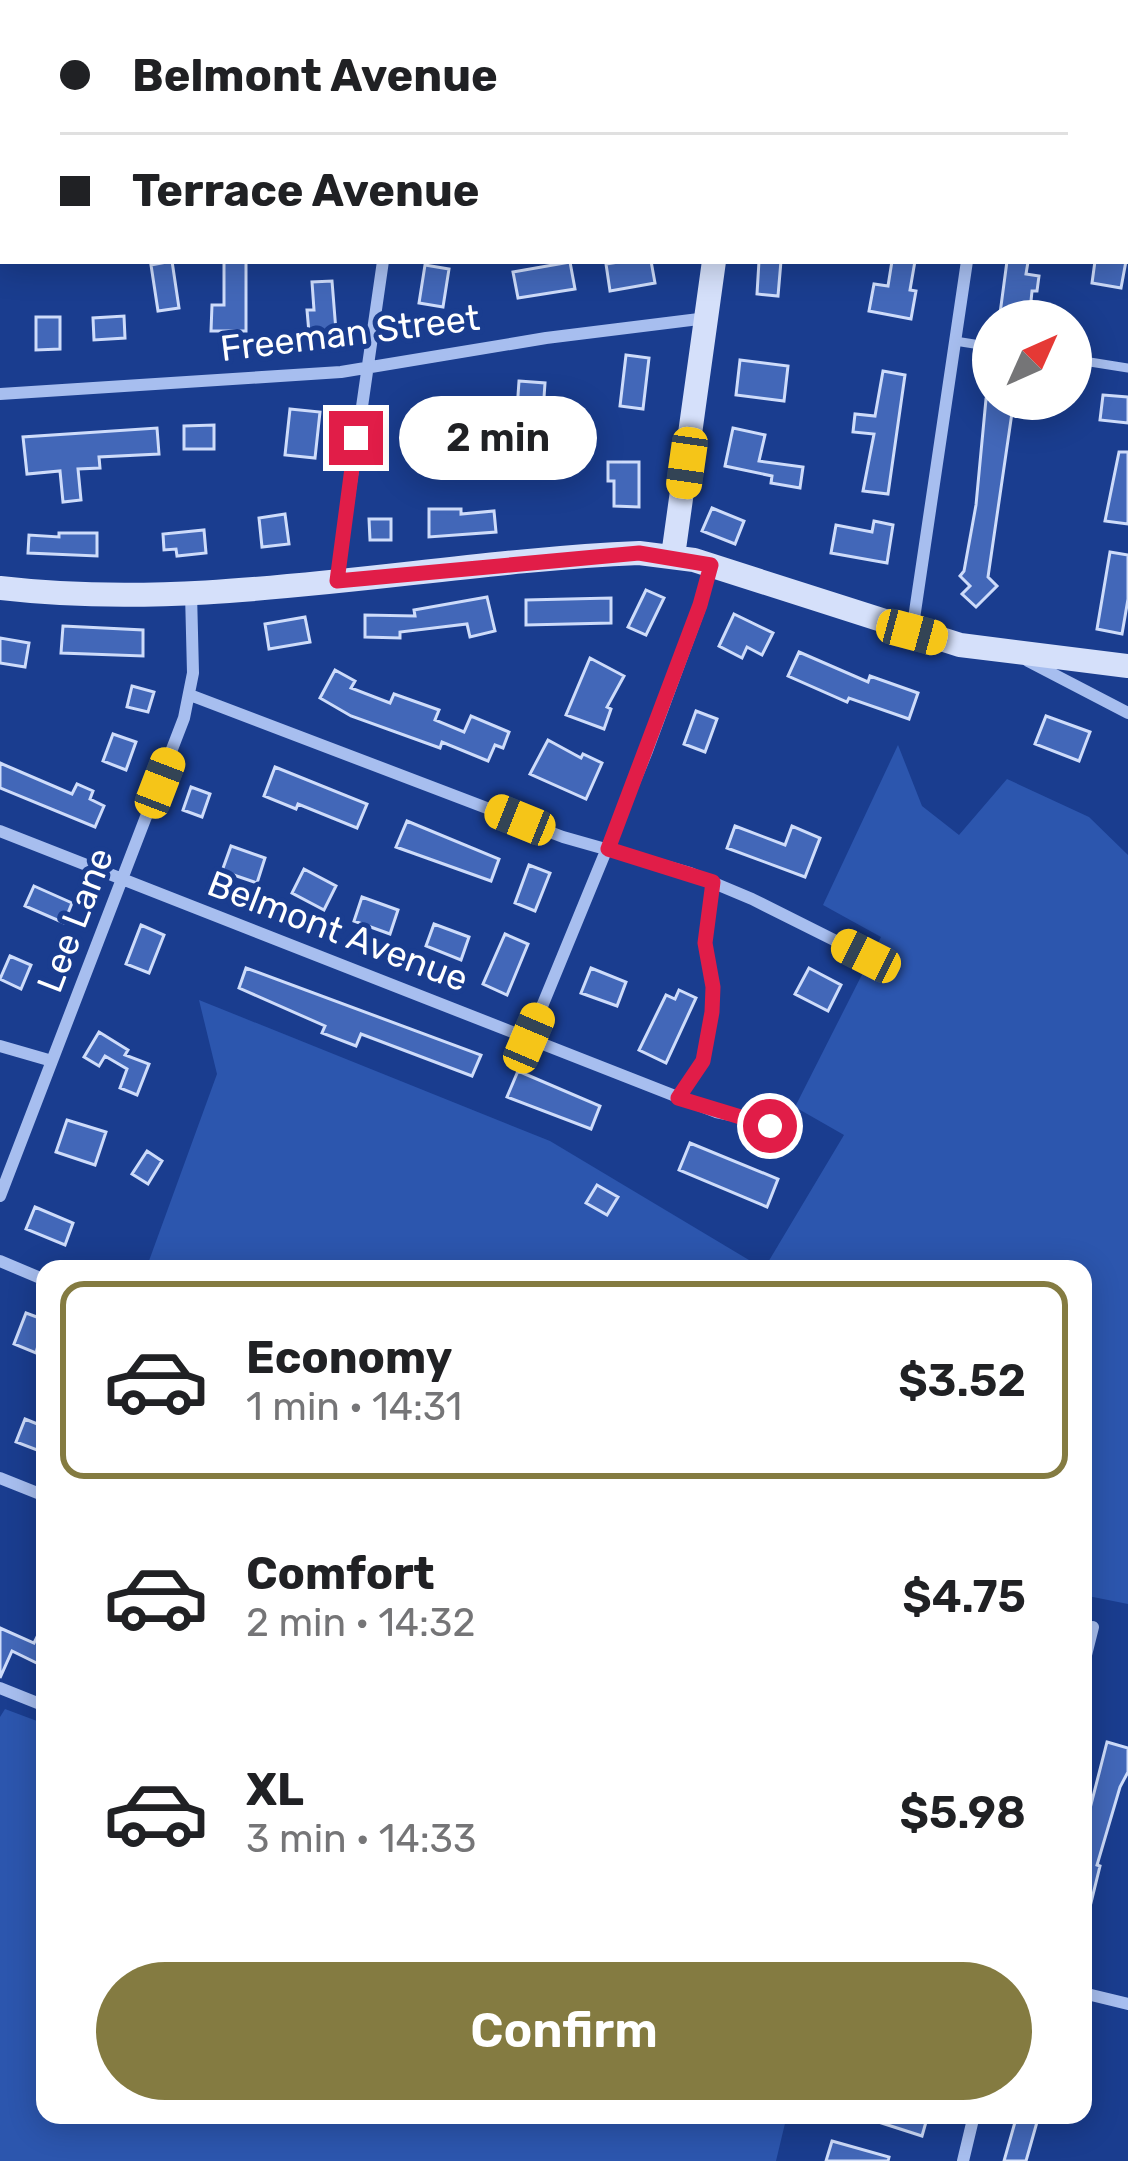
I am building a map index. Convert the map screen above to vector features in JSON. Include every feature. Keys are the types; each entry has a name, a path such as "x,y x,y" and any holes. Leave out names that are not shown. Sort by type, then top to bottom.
{"street":[{"path":"337,581 383,264"},
{"path":"673,556 714,264"},
{"path":"912,632 967,264"},
{"name":"Freeman Street","path":"0,394 367,368 706,318"},
{"path":"0,588 98,595 191,591 604,555 673,556 912,632 1016,655 1128,666"},
{"path":"529,1038 608,849 711,565"},
{"name":"Lee Lane","path":"0,1196 190,695 191,591"},
{"path":"1016,655 1128,713"},
{"path":"190,695 563,837 713,882 866,956"},
{"name":"Belmont Avenue","path":"0,832 678,1098 743,1120 791,1127"},
{"path":"0,1046 52,1061"},
{"path":"0,1261 36,1276"},
{"path":"0,1478 36,1492"},
{"path":"1092,1631 1093,1627"},
{"path":"0,1688 36,1702"},
{"path":"1092,1995 1128,2004"},
{"path":"963,2161 972,2124"}],"lane":[{"path":"956,341 972,344"},
{"path":"1092,362 1128,368"},
{"path":"678,1098 703,1061 712,1012 705,943 713,882"}],"shaded area":[{"path":"898,745 922,806 959,835 1007,779 1089,817 1128,855 1128,1604 1092,1597 1092,1260 769,1260 844,1135 795,1107 881,937 823,905"},
{"path":"199,1000 550,1141 749,1260 149,1260 217,1074"},
{"path":"5,1709 36,1721 36,2124 785,2124 776,2161 0,2161 0,1717"}],"building":[{"path":"172,264 179,308 158,311 151,265"},
{"path":"224,264 246,264 246,331 211,331 212,305 224,305"},
{"path":"570,264 575,289 518,298 513,272"},
{"path":"606,264 652,264 655,283 610,291"},
{"path":"759,264 781,264 778,296 757,294"},
{"path":"892,264 914,264 911,319 869,311 874,284 888,286"},
{"path":"1007,264 1028,264 1026,274 1039,276 1037,291 1032,291 1031,300 1002,300"},
{"path":"1095,264 1125,264 1121,288 1092,283"},
{"path":"425,265 449,269 443,307 419,303"},
{"path":"332,281 336,331 309,333 307,310 314,310 312,282"},
{"path":"124,316 125,338 94,340 93,318"},
{"path":"36,317 60,317 60,349 36,350"},
{"path":"626,355 649,358 643,409 620,406"},
{"path":"740,360 788,366 784,401 736,395"},
{"path":"883,371 905,375 888,494 863,491 874,434 853,432 855,414 875,416"},
{"path":"519,381 545,383 543,412 517,410"},
{"path":"1103,395 1128,397 1128,423 1100,420"},
{"path":"290,409 320,412 315,458 285,455"},
{"path":"984,420 1011,420 988,577 997,586 976,607 962,594 970,586 960,576 976,505"},
{"path":"214,425 214,449 184,449 184,426"},
{"path":"157,428 159,454 99,457 100,468 78,469 81,500 63,502 60,471 27,474 23,437"},
{"path":"733,428 765,435 759,461 803,467 800,488 771,483 772,476 725,466"},
{"path":"1119,452 1128,452 1128,524 1105,521"},
{"path":"608,462 639,462 639,507 614,506"},
{"path":"712,508 744,521 735,544 702,531"},
{"path":"429,509 461,509 461,514 494,511 496,532 429,537"},
{"path":"285,514 289,544 262,547 259,518"},
{"path":"369,519 391,519 391,540 370,540"},
{"path":"874,521 893,525 887,563 831,553 836,525 872,532"},
{"path":"204,530 206,553 177,556 176,549 164,550 163,534"},
{"path":"59,533 97,533 97,556 28,553 29,535 59,537"},
{"path":"1110,552 1128,555 1122,634 1097,629"},
{"path":"646,590 664,598 646,635 628,627"},
{"path":"487,597 495,631 470,637 467,624 400,632 400,638 365,637 365,615 415,616 414,610"},
{"path":"611,598 611,623 526,625 526,600"},
{"path":"734,614 773,633 762,655 747,647 742,658 719,646"},
{"path":"305,617 310,642 269,649 265,624"},
{"path":"63,626 143,630 143,656 61,653"},
{"path":"0,638 29,643 25,667 0,663"},
{"path":"799,652 868,682 870,676 918,693 909,719 849,698 847,702 788,676"},
{"path":"590,658 624,676 607,707 611,709 604,729 566,715"},
{"path":"335,670 355,681 351,688 390,703 394,694 439,710 435,720 464,732 471,716 509,732 503,748 495,745 488,761 442,742 440,748 351,716 320,698"},
{"path":"132,686 154,692 148,712 127,707"},
{"path":"696,711 717,719 705,752 684,744"},
{"path":"1046,716 1090,732 1079,761 1035,744"},
{"path":"113,734 136,742 126,770 103,761"},
{"path":"548,740 581,758 583,754 602,763 586,799 530,774"},
{"path":"0,763 72,794 77,784 93,791 90,799 104,806 95,827 0,788"},
{"path":"275,767 367,804 357,828 264,796"},
{"path":"191,787 210,794 202,817 183,810"},
{"path":"407,821 499,859 491,881 396,847"},
{"path":"735,826 785,845 792,826 820,838 805,877 727,848"},
{"path":"231,846 265,858 257,883 222,871"},
{"path":"529,865 550,873 535,911 515,903"},
{"path":"304,869 336,886 324,910 292,893"},
{"path":"34,886 72,903 64,923 25,906"},
{"path":"362,897 398,910 390,934 354,921"},
{"path":"434,924 469,937 461,960 426,946"},
{"path":"141,925 164,935 149,973 126,964"},
{"path":"505,934 528,944 507,995 483,984"},
{"path":"10,956 31,965 21,989 0,979"},
{"path":"246,968 481,1055 472,1076 361,1034 356,1046 322,1033 325,1026 239,988"},
{"path":"591,968 626,982 617,1006 581,993"},
{"path":"809,968 841,985 828,1011 795,994"},
{"path":"679,990 696,998 666,1063 639,1050 666,995 675,999"},
{"path":"99,1032 128,1050 125,1055 149,1064 137,1095 120,1088 127,1069 105,1056 99,1066 84,1057"},
{"path":"518,1071 600,1106 591,1129 507,1097"},
{"path":"67,1120 106,1132 95,1165 56,1152"},
{"path":"690,1143 778,1179 767,1207 679,1170"},
{"path":"147,1151 162,1161 148,1184 132,1174"},
{"path":"597,1185 618,1197 607,1215 586,1203"},
{"path":"35,1207 73,1223 65,1245 26,1229"},
{"path":"26,1313 36,1317 36,1353 14,1344"},
{"path":"25,1419 36,1423 36,1450 16,1442"},
{"path":"0,1628 34,1643 36,1639 36,1663 12,1651 0,1678"},
{"path":"1107,1742 1128,1748 1128,1772 1097,1865 1092,1899 1092,1801"},
{"path":"885,2124 925,2124 922,2136"},
{"path":"1014,2124 1036,2124 1026,2161 1004,2161"},
{"path":"832,2141 889,2157 888,2161 826,2161"}],"route":[{"path":"356,438 337,581 639,553 711,565 608,849 713,882 705,924 712,1012 703,1061 678,1098 770,1126"}]}
